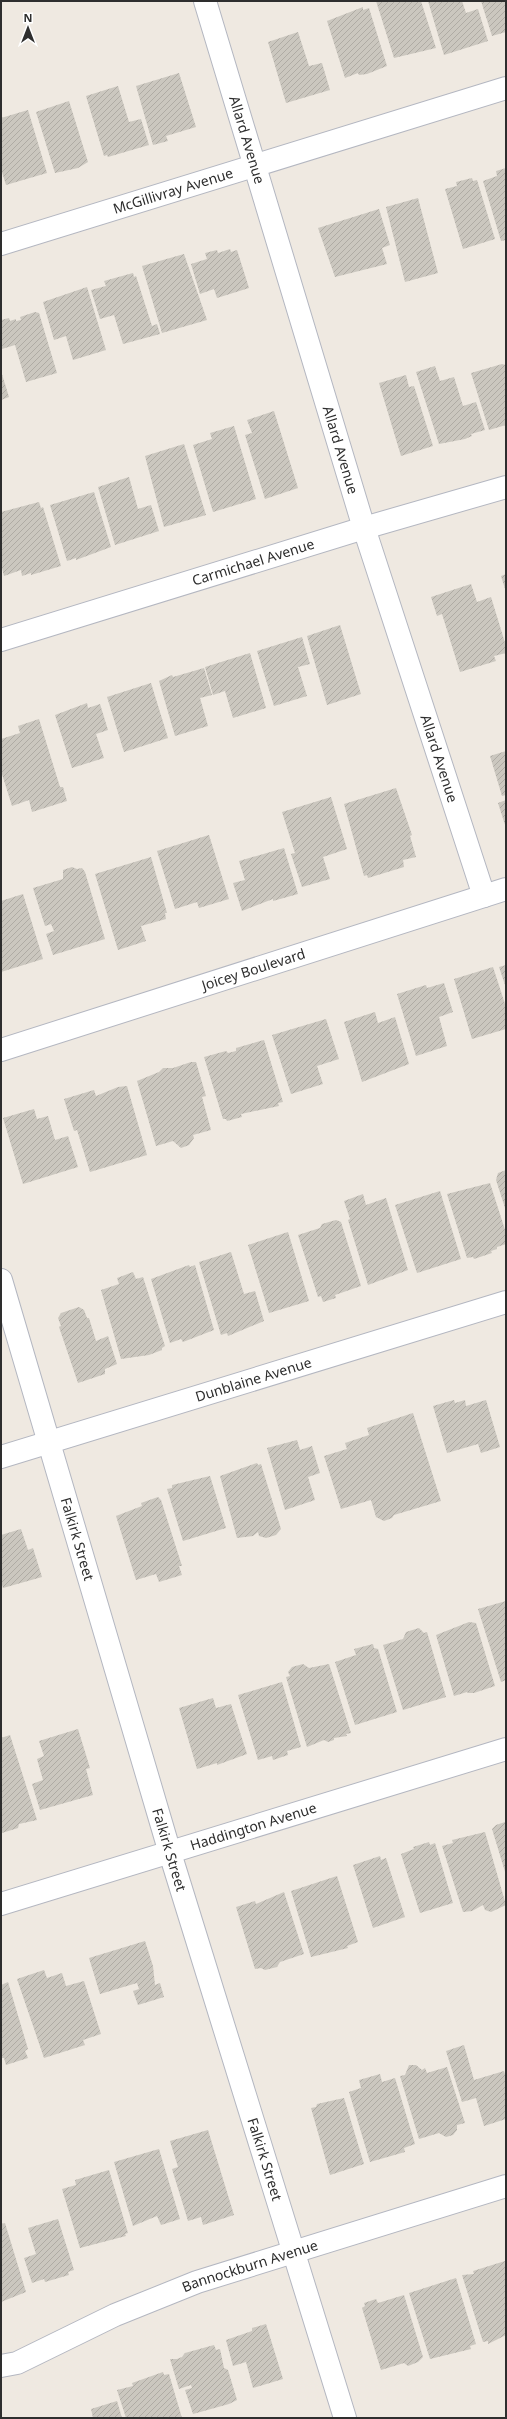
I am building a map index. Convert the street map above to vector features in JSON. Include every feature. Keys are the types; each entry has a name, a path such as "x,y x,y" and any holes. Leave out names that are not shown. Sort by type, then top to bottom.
{"street":[{"name":"Allard Avenue","path":"205,1 364,528 484,896"},
{"name":"McGillivray Avenue","path":"1,244 506,88"},
{"name":"Carmichael Avenue","path":"1,640 364,528 506,487"},
{"name":"Joicey Boulevard","path":"1,1050 506,889"},
{"name":"Falkirk Street","path":"1,1280 47,1442 170,1853 292,2252 345,2418"},
{"name":"Dunblaine Avenue","path":"1,1457 506,1302"},
{"name":"Haddington Avenue","path":"1,1904 506,1749"},
{"name":"Bannockburn Avenue","path":"1,2366 16,2363 115,2315 197,2282 506,2186"}],"building":[{"path":"376,1 421,1 436,48 394,58"},
{"path":"428,1 462,1 466,13 478,9 488,41 444,55"},
{"path":"481,1 506,1 506,32 492,36"},
{"path":"363,7 363,10 369,8 387,66 367,74 359,75 358,73 345,78 327,21"},
{"path":"298,32 309,66 322,63 330,90 286,103 268,42"},
{"path":"179,73 196,127 166,136 168,141 153,145 136,86"},
{"path":"118,86 129,122 141,119 149,145 108,157 107,155 104,156 86,96"},
{"path":"69,101 88,162 78,168 55,173 36,112"},
{"path":"28,110 47,173 6,185 1,169 1,118"},
{"path":"506,168 506,240 501,241 483,181 497,176 496,171"},
{"path":"472,178 473,181 477,180 495,239 463,249 445,189 457,186 456,182"},
{"path":"418,198 438,273 405,282 386,207"},
{"path":"379,209 390,245 382,248 387,264 335,277 318,228"},
{"path":"230,249 231,252 237,250 249,288 217,298 214,289 200,294 191,264 207,259 205,253 217,250 218,253"},
{"path":"184,254 207,320 162,333 142,266"},
{"path":"133,273 134,277 136,276 152,326 157,324 160,334 123,344 114,315 100,319 91,290 106,286 104,281"},
{"path":"87,287 106,350 73,360 66,336 54,340 43,302"},
{"path":"35,312 39,313 57,373 26,382 15,345 2,349 1,320 9,318 10,321 16,319 16,321 21,320 20,317"},
{"path":"502,364 506,365 506,425 489,430 471,373"},
{"path":"435,366 440,381 454,377 463,406 476,402 485,430 471,434 472,436 465,439 439,444 416,372"},
{"path":"1,371 9,397 1,400"},
{"path":"406,375 409,387 414,386 433,446 401,456 379,383"},
{"path":"274,411 298,488 265,499 245,435 252,433 247,420"},
{"path":"234,426 256,499 213,512 193,445 212,439 210,433"},
{"path":"184,444 206,515 164,527 145,456"},
{"path":"129,477 138,509 151,505 159,531 115,545 98,487"},
{"path":"94,492 111,547 76,560 76,558 67,561 50,505"},
{"path":"39,502 41,508 43,507 61,566 31,575 31,573 22,576 21,570 4,576 1,564 1,512"},
{"path":"506,574 506,592 501,576"},
{"path":"471,584 477,602 491,597 506,646 506,653 494,656 496,661 460,672 442,614 437,616 431,597"},
{"path":"340,625 361,694 327,705 307,636"},
{"path":"302,637 310,664 298,667 307,696 274,706 257,651"},
{"path":"250,653 266,708 233,718 225,691 213,695 205,667"},
{"path":"204,668 212,695 200,698 208,726 175,736 159,681 172,675 173,677"},
{"path":"151,683 168,738 124,752 107,697"},
{"path":"87,703 88,708 100,704 108,730 96,734 104,758 72,768 55,715"},
{"path":"39,719 60,787 63,787 67,801 32,812 29,800 12,806 1,771 1,739 20,733 18,726"},
{"path":"506,751 506,795 502,796 490,756"},
{"path":"396,788 412,835 410,836 416,857 403,860 404,867 368,878 367,875 364,876 344,804"},
{"path":"331,797 347,849 323,857 330,879 302,887 291,854 295,853 282,812"},
{"path":"506,800 506,828 498,803"},
{"path":"209,835 229,899 199,908 197,902 175,909 157,851"},
{"path":"284,848 298,894 273,901 273,899 242,911 233,883 245,880 239,861"},
{"path":"151,857 167,913 165,913 166,919 141,926 146,941 118,950 95,874"},
{"path":"72,867 77,869 82,868 85,872 105,939 53,955 46,934 54,931 51,924 45,926 33,888 63,879 63,870"},
{"path":"23,894 43,959 1,972 1,901"},
{"path":"506,965 506,988 499,967"},
{"path":"493,967 506,1007 506,1029 472,1039 454,979"},
{"path":"444,983 453,1012 439,1017 447,1046 416,1056 397,994 426,985 427,988"},
{"path":"375,1012 378,1023 395,1017 409,1064 362,1082 344,1022"},
{"path":"326,1019 339,1059 317,1066 323,1084 291,1094 272,1035"},
{"path":"264,1040 283,1102 278,1103 279,1106 241,1114 242,1117 227,1121 226,1119 223,1119 204,1057 226,1051 228,1053 236,1051 236,1048"},
{"path":"191,1062 196,1062 206,1096 202,1097 211,1130 193,1135 194,1138 189,1145 181,1148 173,1141 156,1146 137,1081 159,1072 163,1068 173,1068"},
{"path":"127,1086 147,1155 90,1172 77,1130 74,1131 64,1099 94,1090 96,1096 118,1087"},
{"path":"34,1109 37,1119 48,1116 55,1140 68,1136 78,1167 23,1184 3,1118"},
{"path":"506,1170 506,1211 496,1180 498,1173"},
{"path":"490,1183 506,1233 506,1244 497,1247 497,1249 491,1251 492,1253 474,1259 473,1257 467,1258 447,1194"},
{"path":"440,1191 461,1259 417,1273 395,1205"},
{"path":"363,1194 366,1205 386,1198 408,1270 368,1285 348,1220 350,1219 344,1201"},
{"path":"336,1220 341,1222 361,1286 335,1295 336,1298 323,1302 321,1296 318,1297 298,1235 320,1228 322,1224"},
{"path":"288,1232 309,1301 269,1313 248,1245"},
{"path":"231,1252 244,1294 255,1291 264,1321 228,1336 227,1333 221,1335 199,1262"},
{"path":"189,1265 190,1267 195,1265 214,1330 183,1342 181,1339 170,1343 151,1279"},
{"path":"133,1272 136,1279 143,1277 165,1346 162,1350 149,1355 121,1359 101,1290 119,1284 117,1278"},
{"path":"79,1307 84,1310 87,1318 89,1318 96,1341 108,1336 117,1364 105,1369 105,1374 78,1383 59,1327 61,1326 58,1318 61,1313"},
{"path":"454,1400 455,1403 465,1400 466,1406 486,1400 500,1447 481,1453 478,1444 447,1453 433,1406"},
{"path":"413,1413 441,1501 394,1515 392,1518 384,1521 376,1517 371,1500 341,1509 324,1456 347,1449 345,1443 369,1435 367,1428"},
{"path":"297,1440 300,1450 312,1446 320,1473 308,1477 315,1500 285,1510 267,1448"},
{"path":"257,1463 258,1465 261,1464 281,1529 276,1535 266,1538 259,1536 258,1532 253,1536 237,1538 220,1476"},
{"path":"210,1476 226,1528 183,1541 167,1489 172,1488 172,1485"},
{"path":"158,1497 161,1500 182,1566 179,1566 182,1575 159,1582 156,1574 136,1580 116,1516 142,1506 141,1503"},
{"path":"21,1529 28,1550 33,1548 42,1577 3,1588 1,1582 1,1535"},
{"path":"506,1601 506,1680 501,1682 478,1609"},
{"path":"469,1622 476,1623 495,1686 474,1693 467,1692 454,1696 436,1635"},
{"path":"419,1628 424,1633 427,1632 446,1697 403,1710 383,1645 403,1639 406,1632"},
{"path":"373,1644 374,1648 378,1649 397,1712 355,1725 335,1662 356,1655 354,1649"},
{"path":"303,1664 309,1668 329,1664 351,1733 346,1734 347,1736 334,1738 334,1740 328,1742 324,1740 307,1747 286,1677 290,1676 288,1672 292,1667"},
{"path":"282,1682 301,1747 287,1751 288,1755 273,1760 272,1756 258,1760 238,1695"},
{"path":"213,1698 216,1708 231,1704 247,1754 217,1765 217,1763 197,1769 179,1708"},
{"path":"78,1729 90,1768 86,1769 93,1795 40,1810 32,1784 43,1780 37,1759 44,1756 39,1741"},
{"path":"10,1735 37,1820 19,1824 18,1828 2,1833 1,1738"},
{"path":"505,1822 506,1875 492,1829 496,1825"},
{"path":"485,1832 506,1905 491,1912 485,1910 483,1905 472,1911 463,1912 442,1846 453,1843 452,1840"},
{"path":"429,1842 430,1845 435,1843 453,1903 420,1913 401,1854 414,1849 413,1847"},
{"path":"380,1856 381,1860 386,1858 405,1917 373,1928 353,1865"},
{"path":"337,1876 358,1942 347,1946 348,1948 311,1957 291,1891"},
{"path":"284,1892 304,1954 280,1962 277,1967 265,1970 261,1968 255,1969 236,1907 255,1901 256,1904"},
{"path":"145,1941 153,1966 155,1985 160,1983 164,1997 138,2005 133,1991 139,1989 137,1983 100,1994 89,1958"},
{"path":"44,1970 47,1978 62,1973 66,1986 84,1981 101,2034 83,2040 85,2045 44,2058 17,1979"},
{"path":"8,1982 28,2049 25,2051 28,2058 6,2065 4,2058 1,2058 1,1985"},
{"path":"464,2045 474,2080 504,2071 506,2078 506,2119 484,2126 476,2098 462,2102 446,2051"},
{"path":"409,2065 416,2065 422,2070 425,2068 427,2073 447,2067 465,2123 457,2125 457,2130 453,2135 446,2137 439,2133 419,2139 400,2076 405,2075"},
{"path":"380,2074 382,2082 395,2078 415,2144 404,2148 405,2152 370,2162 349,2092 361,2088 359,2080"},
{"path":"344,2098 364,2164 330,2175 311,2108 316,2107 317,2104"},
{"path":"208,2130 234,2215 203,2225 201,2217 188,2221 172,2169 178,2167 170,2141"},
{"path":"159,2149 180,2219 161,2225 157,2216 133,2226 114,2162"},
{"path":"109,2170 128,2233 125,2234 126,2236 80,2248 62,2189 76,2185 75,2180"},
{"path":"58,2219 74,2270 68,2272 69,2275 45,2282 44,2279 32,2283 24,2258 36,2254 28,2228"},
{"path":"5,2223 26,2292 1,2302 1,2224"},
{"path":"505,2261 506,2335 488,2344 488,2341 483,2342 462,2275 474,2274 473,2271"},
{"path":"456,2278 476,2344 470,2346 471,2349 430,2359 409,2293"},
{"path":"404,2295 423,2357 418,2362 408,2366 404,2363 381,2370 362,2308 365,2306 364,2303 376,2299 378,2303"},
{"path":"266,2324 283,2379 253,2388 246,2362 233,2366 226,2340 252,2331 252,2328"},
{"path":"214,2345 216,2350 220,2349 224,2368 228,2370 237,2400 229,2404 193,2414 185,2390 192,2388 191,2385 179,2389 170,2359 177,2359 182,2357 185,2353"},
{"path":"163,2372 164,2375 169,2374 182,2418 126,2418 117,2390 133,2386 132,2383"},
{"path":"117,2401 122,2418 93,2418 91,2409"}]}
